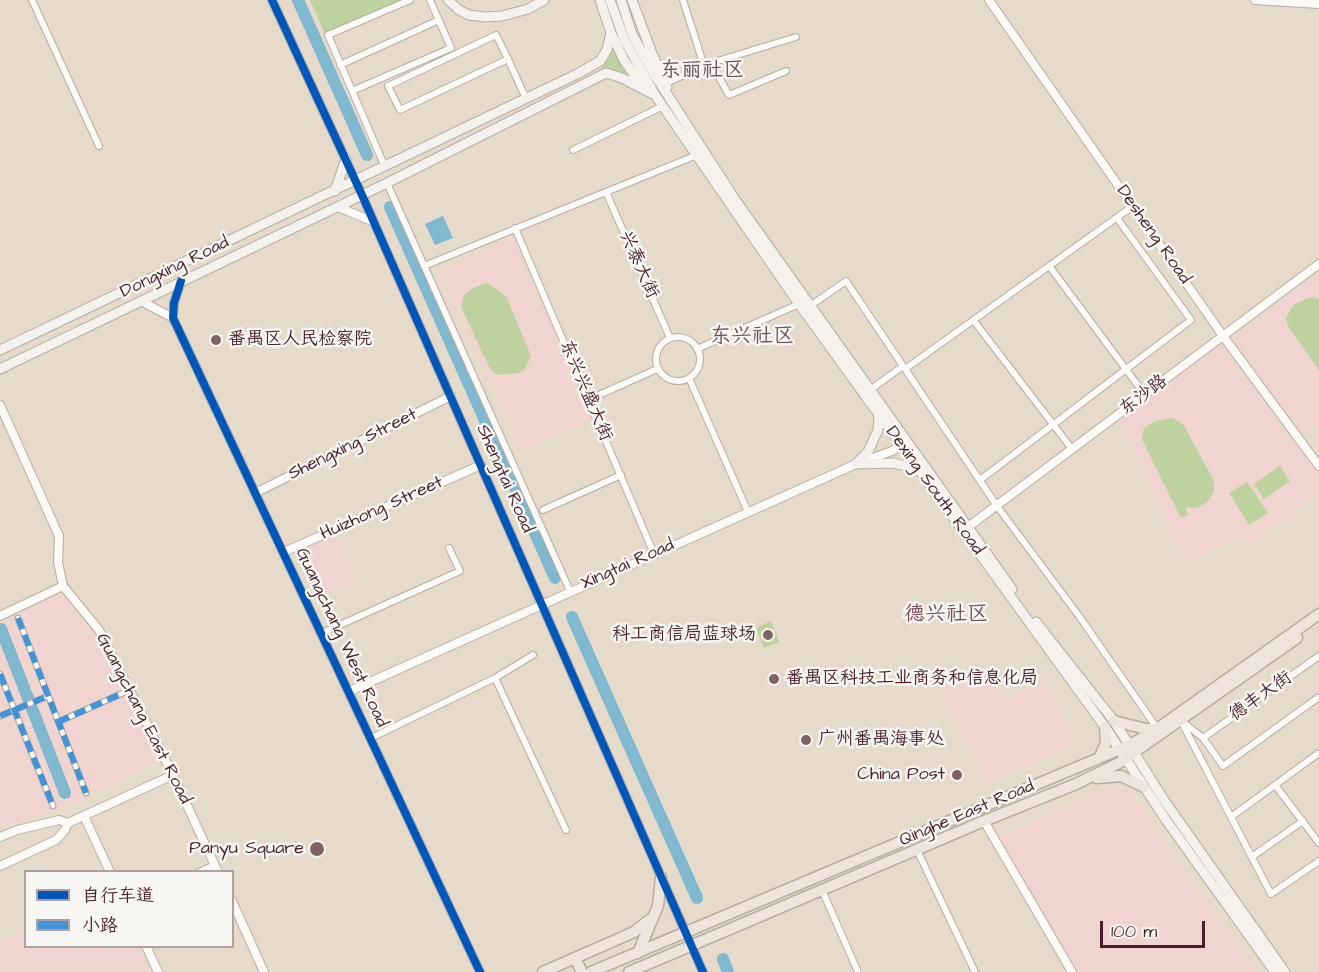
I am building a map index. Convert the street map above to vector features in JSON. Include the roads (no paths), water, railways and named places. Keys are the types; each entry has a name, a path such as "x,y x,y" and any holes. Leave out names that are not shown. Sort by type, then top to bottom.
{"main road":[{"path":"448,0 469,15 485,17 502,16 528,9 544,0"},
{"path":"600,0 611,33 633,75 644,89"},
{"name":"Dexing South Road","path":"610,0 624,39 655,95 799,304 879,416 904,444 968,527 1285,972"},
{"name":"Dexing South Road","path":"621,0 632,34 654,74 734,198 870,390 918,469 1109,724"},
{"path":"632,0 651,51 681,116"},
{"name":"Dongxing Road","path":"0,350 356,181 600,61 607,50 611,33"},
{"name":"Dongxing Road","path":"0,369 338,207 606,73 622,78 655,95"},
{"path":"411,154 417,168"},
{"path":"335,191 346,159"},
{"path":"301,207 308,221"},
{"path":"856,464 868,452 878,430 879,416"},
{"path":"856,464 893,464 918,469"},
{"name":"Qinghe East Road","path":"591,972 1099,758 1128,752 1319,614"},
{"name":"Qinghe East Road","path":"633,972 984,821 1076,784 1181,721 1319,623"},
{"path":"1099,758 1106,743 1109,724 1157,729"},
{"name":"Dexing South Road","path":"1128,752 1144,787 1275,972"},
{"path":"1070,770 1076,784 1099,778 1121,776 1144,787"},
{"path":"638,953 658,906 661,878"},
{"path":"734,912 740,925"},
{"path":"543,972 634,932 653,918"},
{"path":"575,958 582,972"}],"street":[{"path":"32,0 99,146"},
{"name":"Shengtai Road","path":"272,0 356,181 703,972"},
{"path":"385,167 328,35 410,0"},
{"path":"352,91 451,48 430,0"},
{"path":"683,0 707,64 729,95 786,71"},
{"path":"1256,0 1319,4"},
{"name":"Desheng Road","path":"990,1 1223,336 1319,466"},
{"path":"340,65 439,20"},
{"path":"508,58 399,110 388,86 496,35 508,58 526,98"},
{"path":"666,83 707,64 796,37"},
{"path":"573,150 663,106"},
{"path":"424,266 697,155"},
{"path":"387,183 570,591"},
{"name":"兴泰大街","path":"606,192 670,338"},
{"path":"870,390 974,321 1133,206"},
{"path":"338,207 374,222"},
{"path":"980,480 1191,320 1117,218"},
{"name":"东兴兴盛大街","path":"515,228 654,554"},
{"name":"东沙路","path":"968,527 1319,264"},
{"path":"1050,267 1145,395"},
{"path":"810,306 846,281 997,506 1079,616 1157,729"},
{"path":"141,301 173,318 174,303 181,282"},
{"path":"697,349 799,304"},
{"name":"Guangchang West Road","path":"173,318 480,972"},
{"path":"974,321 1072,449"},
{"path":"670,338 688,339 697,349 700,355 698,368 689,378 678,382 671,381 657,369 655,362 659,348 670,338"},
{"path":"588,400 657,369"},
{"path":"689,378 748,512"},
{"name":"Shengxing Street","path":"255,493 451,396"},
{"path":"0,405 59,537 58,561 63,586 0,616"},
{"name":"Xingtai Road","path":"350,691 904,444"},
{"name":"Huizhong Street","path":"284,552 481,465"},
{"path":"543,510 621,475"},
{"path":"322,633 460,571 449,548"},
{"name":"Guangchang East Road","path":"63,586 99,630 173,775 217,868"},
{"path":"18,618 86,793"},
{"path":"371,738 495,678 533,655"},
{"name":"德丰大街","path":"1203,738 1319,656"},
{"path":"0,674 53,806"},
{"path":"495,678 566,830"},
{"path":"58,722 123,693"},
{"path":"0,716 48,696"},
{"path":"1181,721 1203,738 1223,766 1319,697"},
{"path":"1181,721 1271,894 1319,861"},
{"path":"1231,817 1319,753"},
{"path":"0,837 17,830 59,820 68,823 173,775"},
{"path":"1275,785 1319,843"},
{"path":"84,816 109,870"},
{"path":"984,821 1072,972"},
{"path":"1252,856 1303,821"},
{"path":"0,866 56,840 68,823"},
{"path":"917,850 975,972"},
{"path":"822,890 858,972"},
{"path":"234,905 264,972"},
{"path":"147,948 158,972"}],"water":[{"path":"443,216 453,238 435,245 425,224"}],"waterway":[{"path":"298,0 367,155"},
{"path":"390,207 555,578"},
{"path":"572,617 697,898"},
{"path":"1,629 65,793"},
{"path":"723,959 728,972"}],"place":[{"name":"番禺区人民检察院","path":"216,340"},
{"name":"科工商信局蓝球场","path":"768,635"},
{"name":"番禺区科技工业商务和信息化局","path":"774,679"},
{"name":"广州番禺海事处","path":"806,740"},
{"name":"China Post","path":"957,775"},
{"name":"Panyu Square","path":"317,849"}],"district":[{"name":"东丽社区","path":"702,72"},
{"name":"东兴社区","path":"752,338"},
{"name":"德兴社区","path":"946,616"}]}
